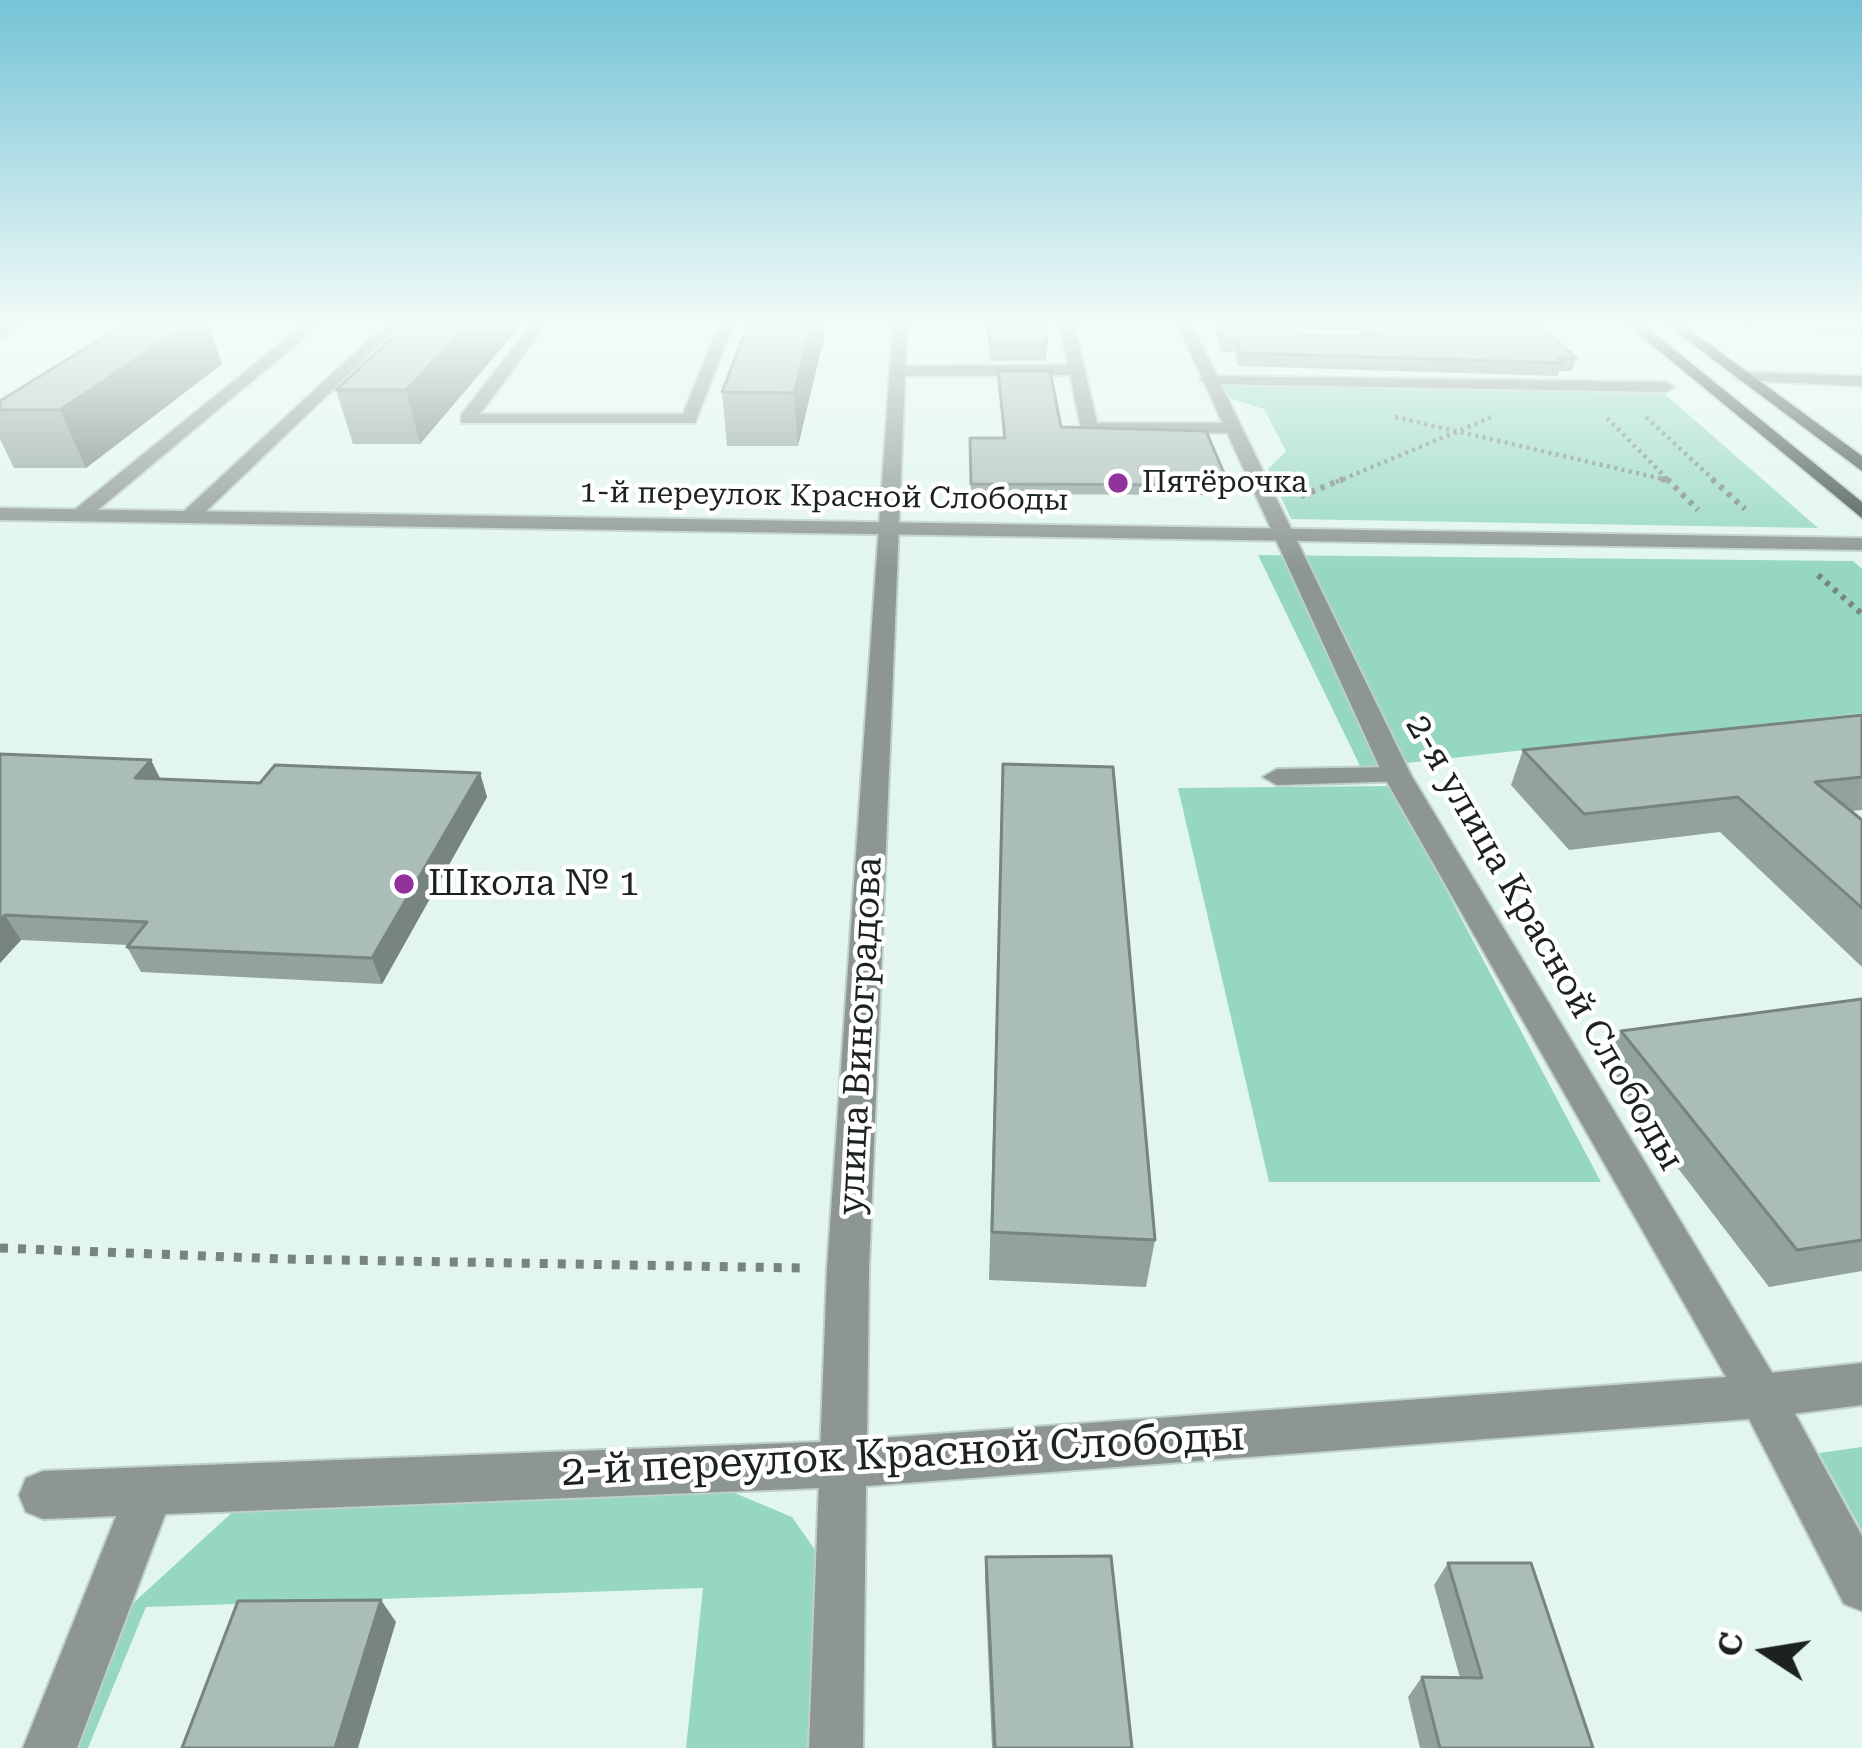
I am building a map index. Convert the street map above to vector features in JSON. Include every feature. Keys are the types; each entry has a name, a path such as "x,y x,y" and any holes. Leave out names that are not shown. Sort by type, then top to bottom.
{"main road":[{"path":"1733,407 1862,512"},
{"path":"1784,407 1862,465"}],"street":[{"path":"80,515 212,407"},
{"path":"190,516 306,407"},
{"path":"477,407 467,419 689,419 694,407"},
{"name":"улица Виноградова","path":"836,1748 848,1269 895,407"},
{"path":"1085,407 1090,428 1233,428"},
{"name":"2-я улица Красной Слободы","path":"1222,407 1397,775 1761,1396 1862,1586"},
{"name":"1-й переулок Красной Слободы","path":"0,514 889,529 1278,522 1862,544"},
{"path":"1277,778 1397,775"},
{"name":"2-й переулок Красной Слободы","path":"43,1496 844,1464 1761,1396 1862,1384"},
{"path":"50,1748 150,1492"}],"path":[{"path":"1595,407 1728,542"},
{"path":"1634,407 1862,614"},
{"path":"1390,416 1668,480"},
{"path":"1278,522 1497,416"},
{"path":"0,1248 283,1259 848,1269"}],"green space":[{"path":"1256,407 1679,407 1818,528 1291,519 1268,469 1286,451 1264,409"},
{"path":"1258,555 1853,561 1862,569 1862,713 1361,768"},
{"path":"1391,786 1601,1182 1269,1182 1178,788"},
{"path":"1862,1447 1862,1531 1819,1453"},
{"path":"718,1486 792,1517 818,1554 807,1748 686,1748 703,1588 146,1607 88,1748 71,1748 130,1606 237,1508"}],"building":[{"path":"0,407 65,407 60,410"},
{"path":"1002,407 1057,407 1061,427 1206,431 1229,485 971,484 970,438 1005,438"},
{"path":"1862,715 1862,777 1815,782 1862,820 1862,908 1738,797 1584,814 1523,750"},
{"path":"0,754 151,760 135,778 260,783 275,765 480,773 372,958 127,947 147,922 5,915 0,920"},
{"path":"1003,764 1113,767 1155,1240 992,1232"},
{"path":"1862,999 1862,1240 1797,1250 1621,1031"},
{"path":"1111,1556 1132,1748 995,1748 986,1557"},
{"path":"1448,1563 1531,1563 1593,1748 1440,1748 1422,1677 1482,1678"},
{"path":"381,1600 335,1748 182,1748 238,1601"}],"place":[{"name":"Пятёрочка","path":"1118,483"},
{"name":"Школа № 1","path":"404,884"}]}
